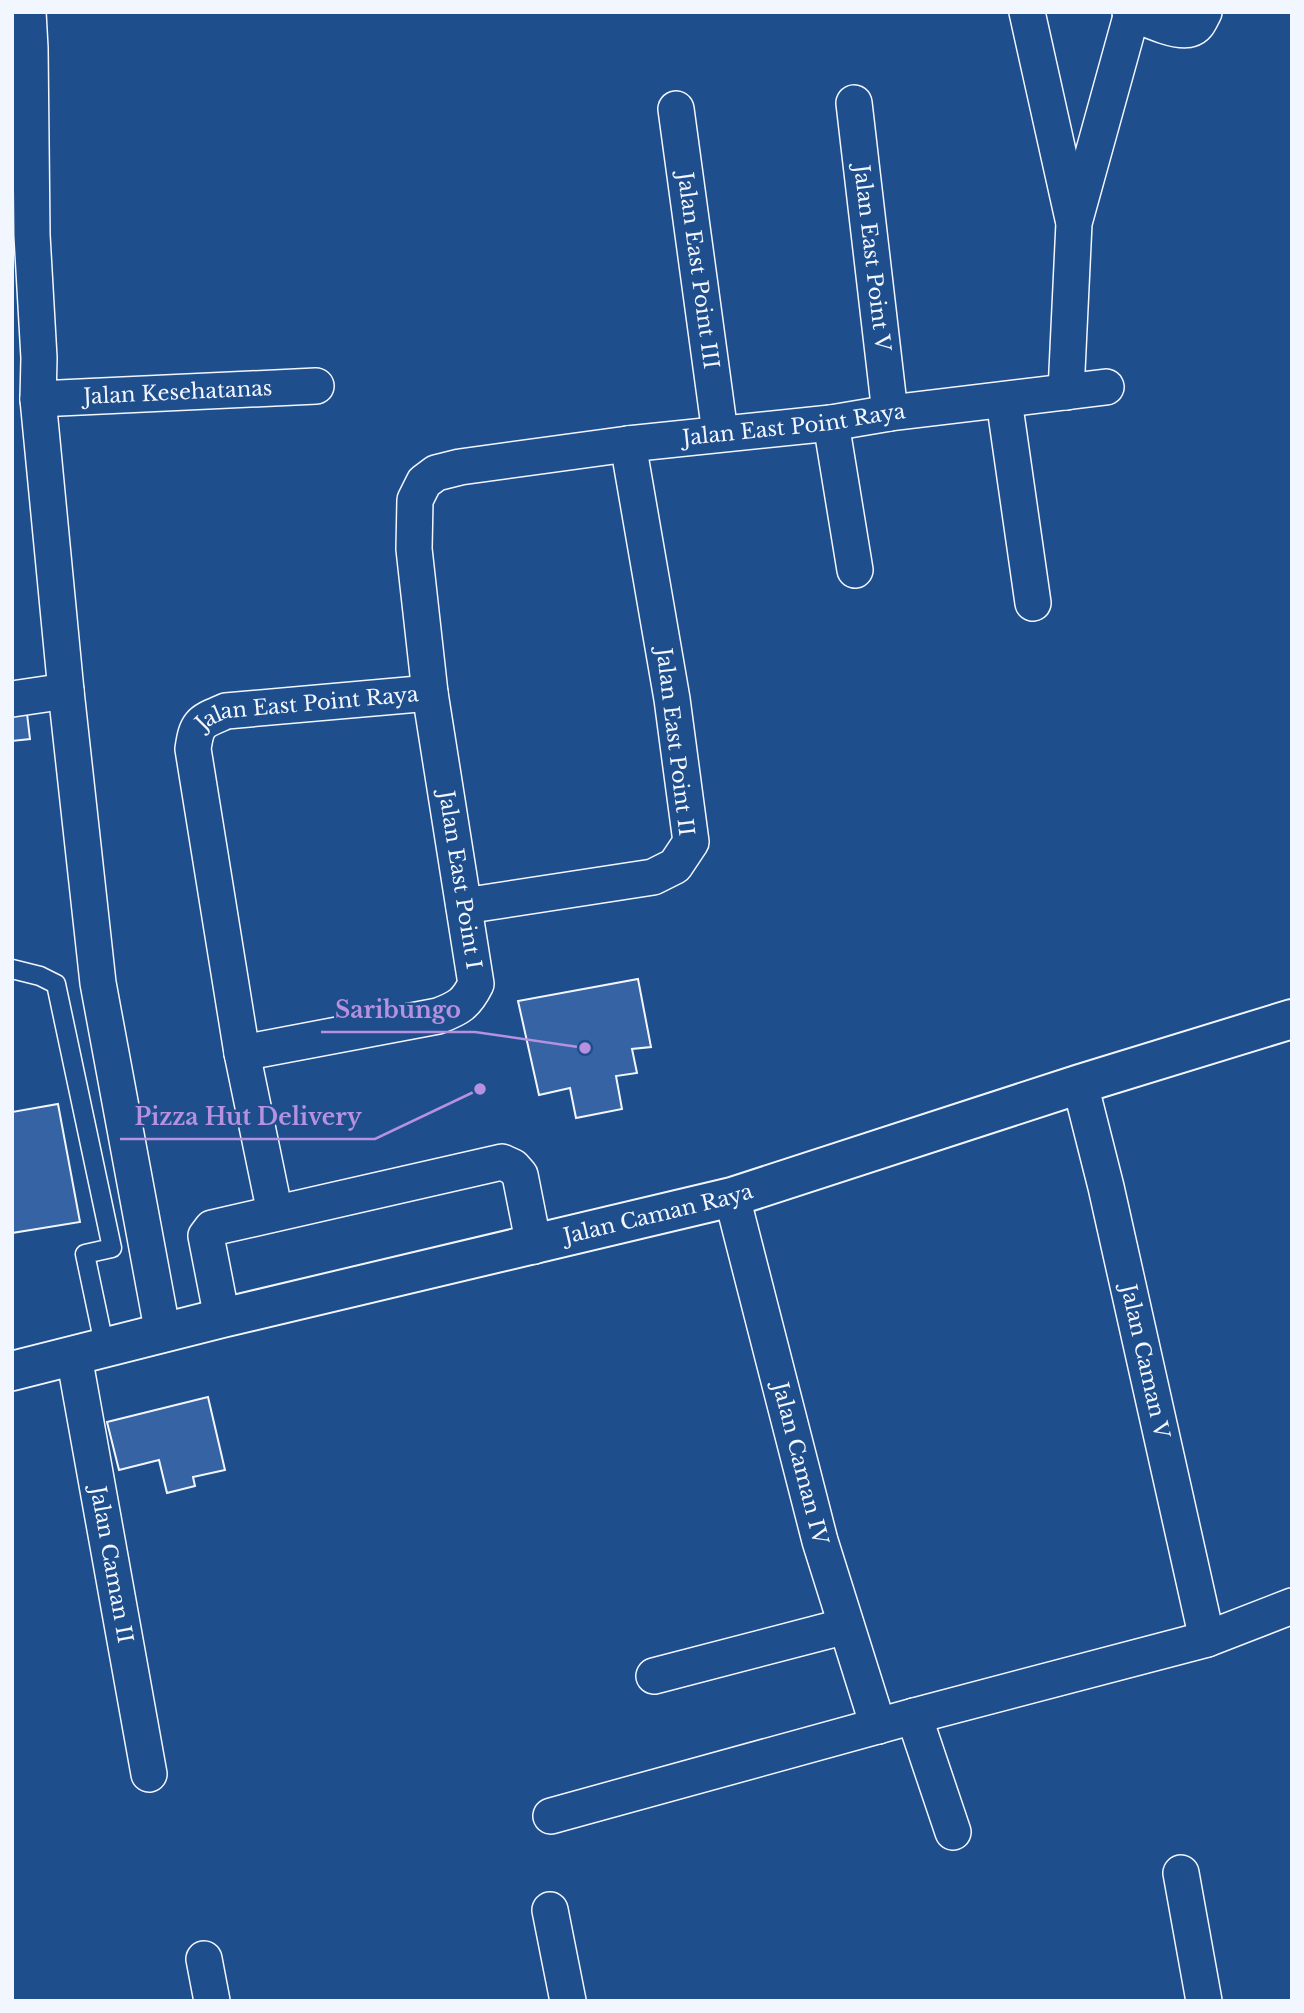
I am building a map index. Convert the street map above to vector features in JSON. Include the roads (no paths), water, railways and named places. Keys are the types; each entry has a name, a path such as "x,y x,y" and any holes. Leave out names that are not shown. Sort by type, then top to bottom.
{"main road":[{"name":"Jalan Caman Raya","path":"12,1371 222,1318 733,1197 1080,1084 1292,1019"}],"street":[{"path":"28,12 21,49 22,234 39,358 38,398 65,691 98,982 163,1334"},
{"path":"1027,12 1074,223"},
{"path":"1066,392 1074,223 1131,13 1187,31 1197,25 1203,12"},
{"name":"Jalan East Point V","path":"854,103 890,413"},
{"name":"Jalan East Point III","path":"676,108 720,433"},
{"name":"Jalan Kesehatanas","path":"38,398 316,386"},
{"name":"Jalan East Point Raya","path":"275,1213 242,1053 193,749 196,731 206,719 226,711 430,693 414,549 415,500 424,482 436,473 460,467 628,444 831,423 890,413 1106,387"},
{"path":"1004,400 1033,603"},
{"path":"831,423 855,570"},
{"name":"Jalan East Point II","path":"464,906 653,877 675,866 691,842 672,699 628,444"},
{"path":"12,699 65,691"},
{"name":"Jalan East Point I","path":"242,1053 438,1016 459,1008 468,999 476,984 430,693"},
{"name":"Jalan Caman V","path":"1080,1084 1106,1187 1207,1639"},
{"path":"222,1318 206,1236 212,1228 275,1213 502,1162 513,1167 520,1175 534,1245"},
{"name":"Jalan Caman IV","path":"733,1197 820,1541 878,1726"},
{"name":"Jalan Caman II","path":"90,1353 149,1774"},
{"path":"551,1816 1207,1639 1292,1606"},
{"path":"654,1676 846,1626"},
{"path":"914,1716 953,1832"},
{"path":"1181,1874 1204,2001"},
{"path":"550,1910 568,2001"},
{"path":"204,1959 212,2001"}],"lane":[{"path":"12,969 40,976 56,984 113,1248 85,1254 90,1353"}],"place":[{"name":"Saribungo","path":"585,1048"},
{"name":"Pizza Hut Delivery","path":"480,1089"}]}
